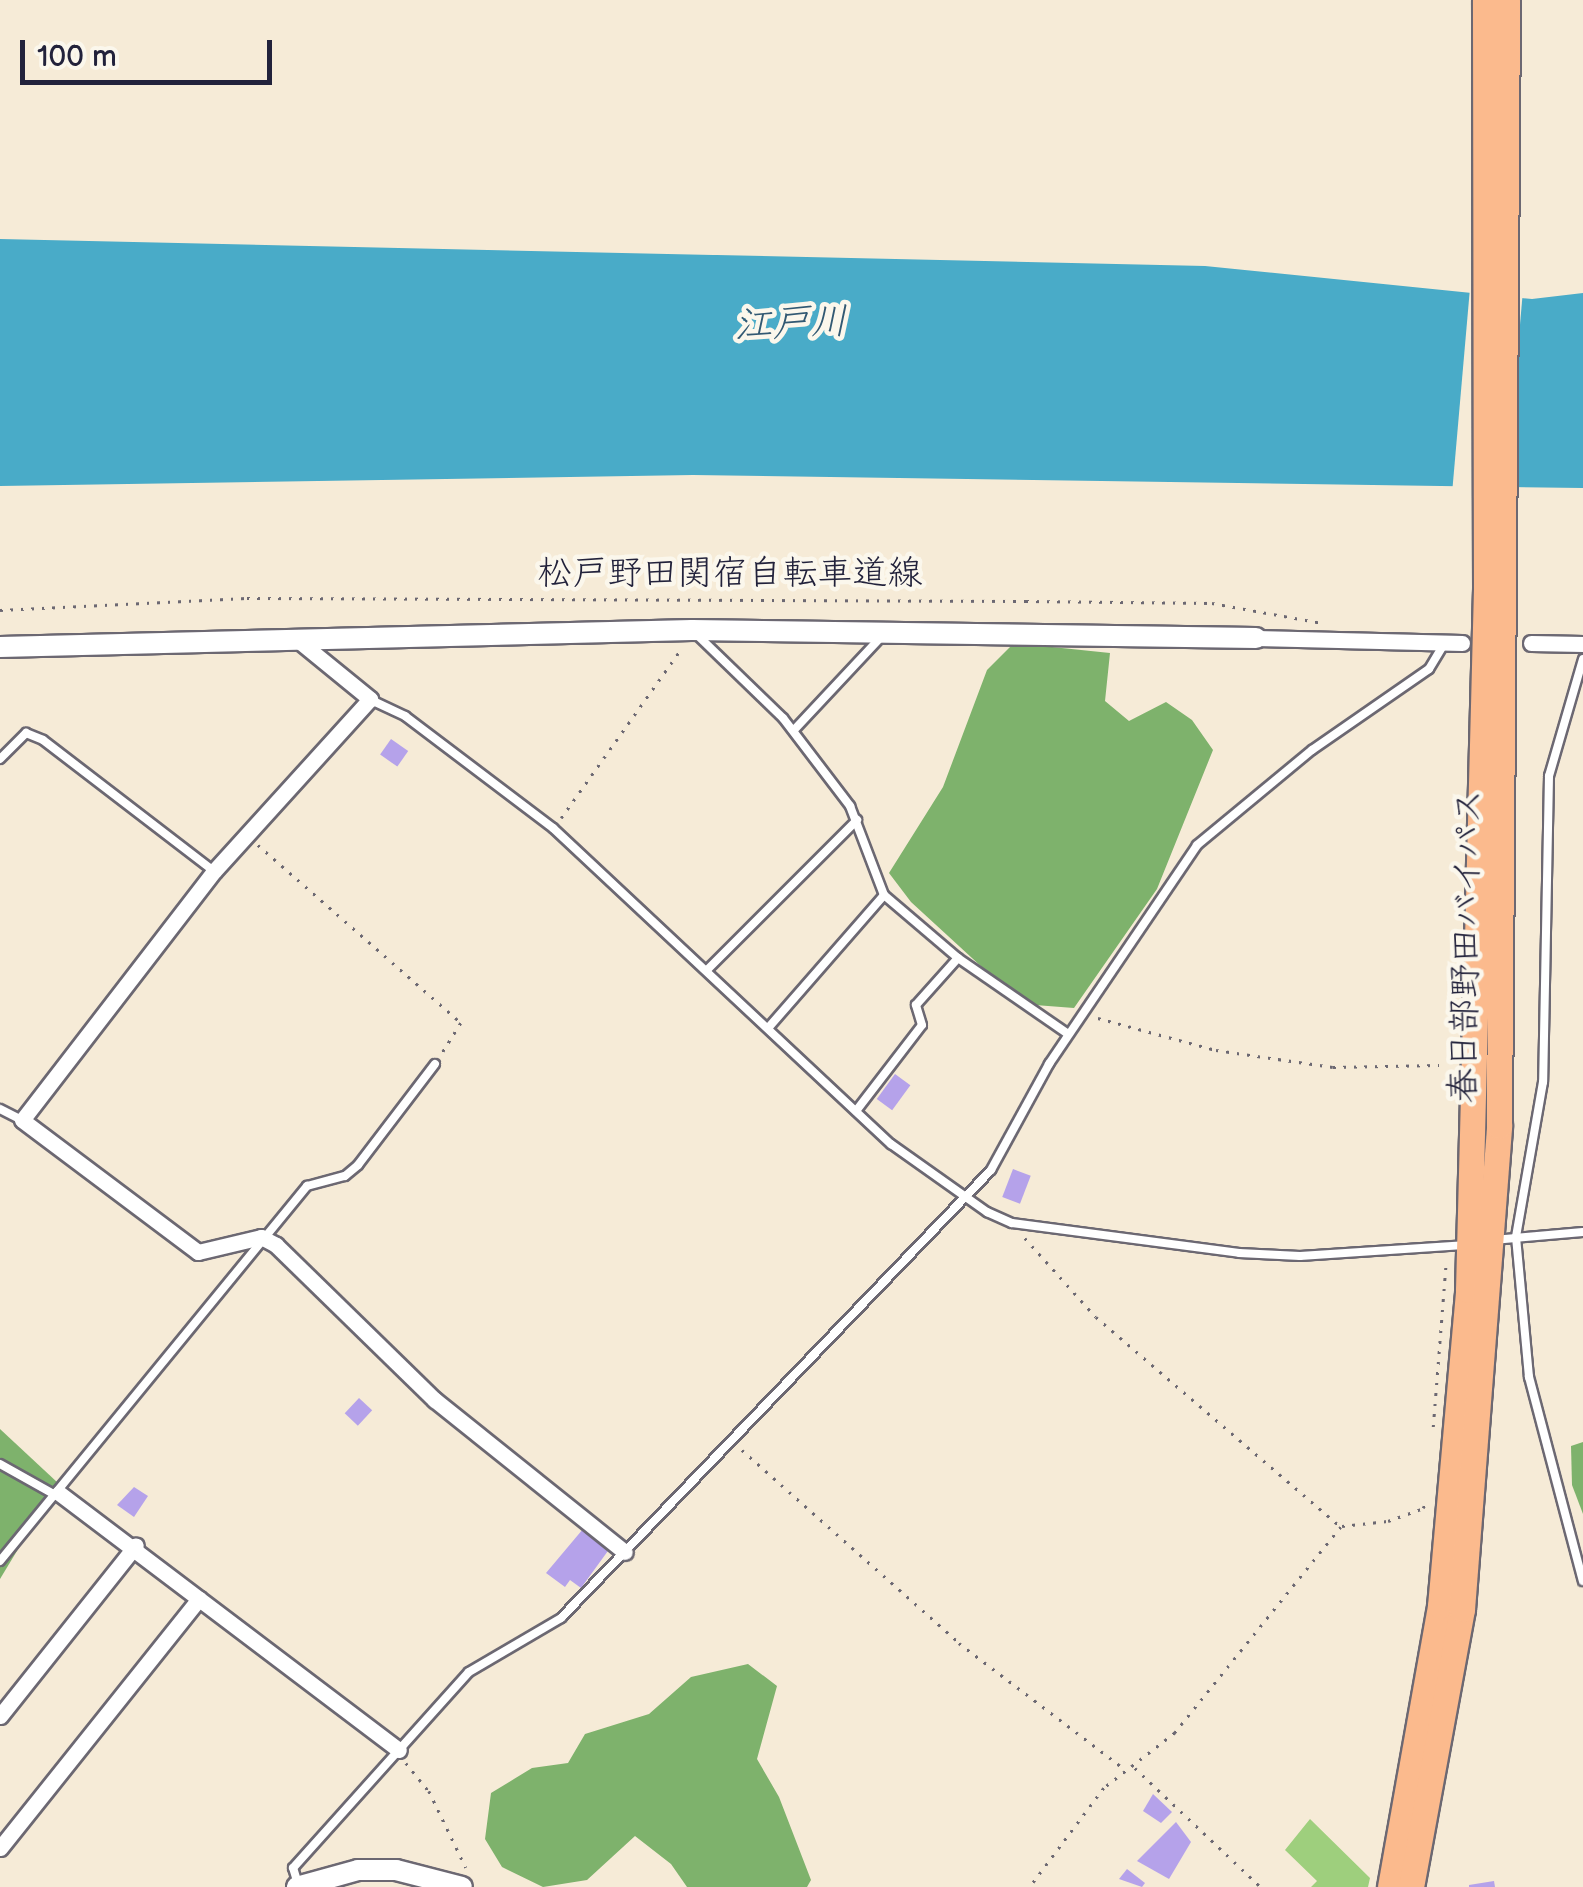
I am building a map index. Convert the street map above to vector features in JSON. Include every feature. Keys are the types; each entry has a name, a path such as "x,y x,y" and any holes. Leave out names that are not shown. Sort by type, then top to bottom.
{"highway":[{"name":"春日部野田バイパス","path":"1486,0 1496,588"},
{"name":"春日部野田バイパス","path":"1411,1887 1462,1609 1481,1242 1508,0"},
{"name":"春日部野田バイパス","path":"1390,1887 1440,1606 1481,1242"}],"street":[{"path":"0,647 693,631 1462,642"},
{"path":"299,641 370,699 214,870 22,1120 198,1252 266,1239 322,1285 435,1400 625,1552"},
{"path":"1530,643 1583,644"},
{"path":"58,1495 136,1545 199,1599 398,1752"},
{"path":"0,1716 136,1545"},
{"path":"0,1848 199,1599"},
{"path":"298,1886 358,1870 396,1870 465,1879"}],"lane":[{"path":"693,631 794,730 857,820 884,895 958,958 1068,1034"},
{"path":"794,730 884,634"},
{"path":"298,1886 293,1868 468,1672 561,1618 991,1170 1068,1034 1197,845 1312,750 1429,668 1444,644"},
{"path":"1583,659 1549,776 1542,1082 1481,1242 1529,1377 1583,1582"},
{"path":"370,699 405,716 554,828 856,1110 965,1200 1012,1223 1239,1253 1481,1242 1583,1232"},
{"path":"0,759 26,733 43,740 214,870"},
{"path":"708,969 857,820"},
{"path":"768,1027 884,895"},
{"path":"856,1110 922,1025 916,1005 958,958"},
{"path":"0,1561 58,1495 307,1186 345,1176 358,1164 436,1064"},
{"path":"0,1109 22,1120"},
{"path":"0,1464 58,1495"}],"path":[{"name":"松戸野田関宿自転車道線","path":"0,610 247,598 1044,602 1212,604 1324,623"},
{"path":"554,828 693,631"},
{"path":"248,836 321,907 461,1023 436,1064"},
{"path":"1084,1011 1135,1033 1216,1050 1333,1067 1440,1065"},
{"path":"1012,1223 1096,1317 1341,1527"},
{"path":"1432,1439 1481,1242"},
{"path":"732,1441 959,1643 1124,1769"},
{"path":"1030,1887 1124,1769 1134,1766 1175,1733 1341,1527 1388,1521 1423,1508 1428,1497"},
{"path":"398,1752 429,1791 465,1879"},
{"path":"1134,1766 1261,1887"}],"green space":[{"path":"1014,643 1110,653 1105,701 1129,721 1166,702 1192,720 1213,750 1157,889 1074,1008 1022,1004 911,902 889,873 943,787 987,670"},
{"path":"0,1429 58,1483 0,1579"},
{"path":"1583,1442 1583,1514 1572,1485 1571,1446"},
{"path":"748,1664 777,1686 757,1759 779,1797 811,1880 807,1887 687,1887 671,1864 635,1836 587,1880 543,1887 502,1867 485,1839 491,1793 532,1768 568,1763 585,1734 649,1714 691,1677"},
{"path":"1310,1819 1370,1878 1368,1887 1311,1887 1317,1881 1285,1850"}],"water":[{"name":"江戸川","path":"0,239 1205,266 1532,299 1583,293 1583,488 693,475 0,486"}],"pier":[{"path":"1470,288 1523,293 1505,494 1452,489"}],"building":[{"path":"391,739 408,751 397,767 380,755"},
{"path":"895,1074 910,1085 892,1110 877,1099"},
{"path":"1013,1169 1031,1176 1020,1204 1002,1197"},
{"path":"359,1398 372,1410 358,1426 345,1413"},
{"path":"134,1487 148,1496 134,1517 117,1505"},
{"path":"583,1529 613,1544 581,1588 570,1580 565,1587 546,1573"},
{"path":"1153,1794 1172,1812 1161,1823 1143,1811"},
{"path":"1176,1822 1191,1842 1169,1879 1137,1861"},
{"path":"1127,1869 1145,1883 1142,1887 1119,1879"},
{"path":"1494,1881 1495,1887 1469,1887 1469,1885"}]}
